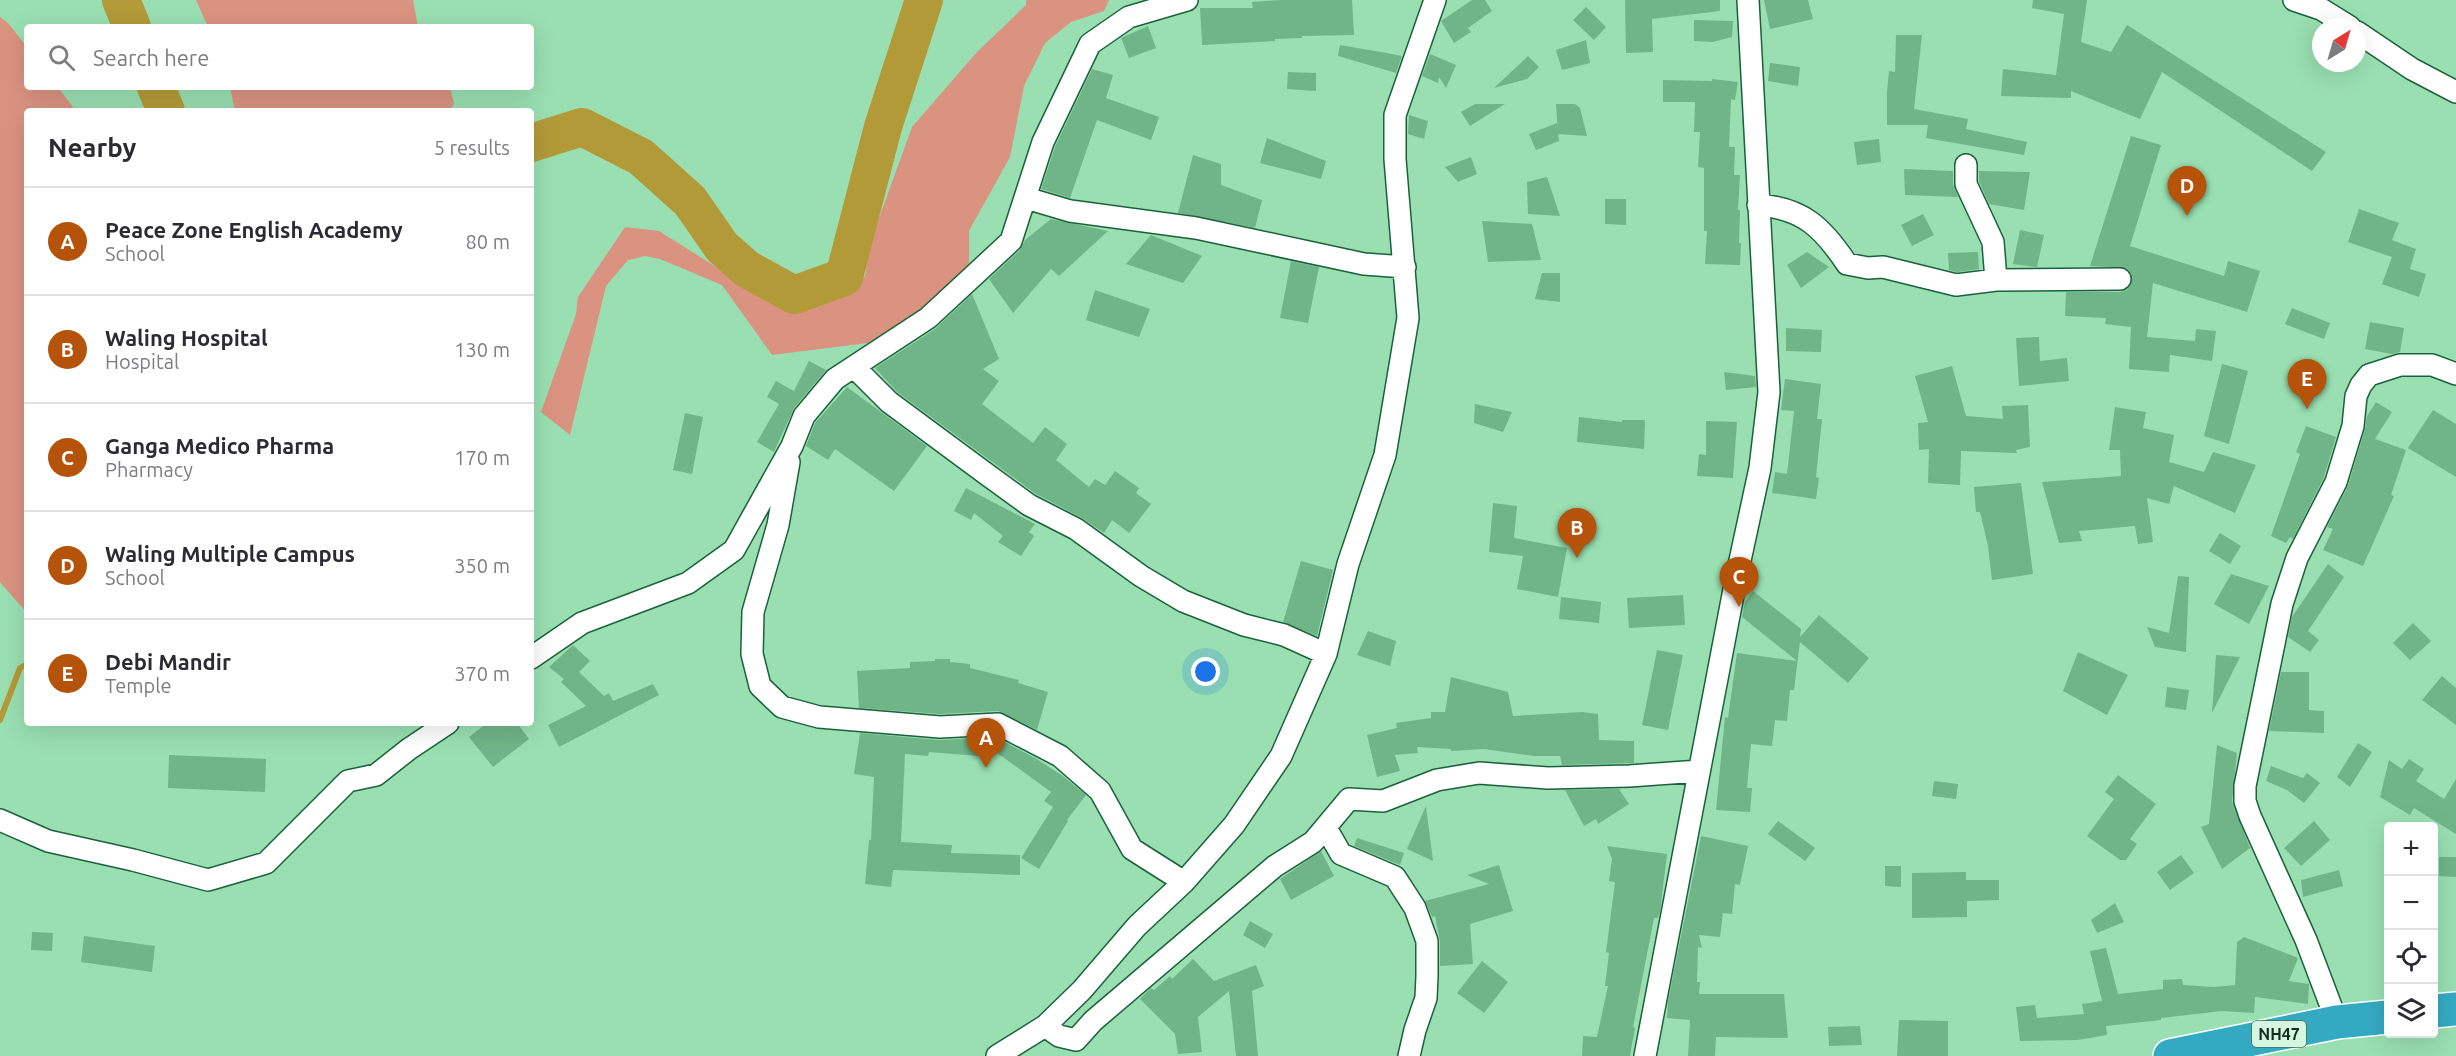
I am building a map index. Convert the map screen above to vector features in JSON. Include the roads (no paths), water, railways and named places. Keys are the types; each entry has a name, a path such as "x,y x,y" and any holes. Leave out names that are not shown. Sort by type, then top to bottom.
{"highway":[{"path":"2438,1011 2456,1009"},
{"name":"NH47","path":"2170,1056 2337,1022 2384,1017"}],"street":[{"path":"534,656 582,623 688,583 734,550 792,446 804,416 835,379 928,318 1011,241 1043,142 1090,44 1129,17 1187,0"},
{"path":"997,1056 1045,1026 1082,990 1137,926 1184,882 1234,825 1281,756 1326,654 1348,564 1385,455 1408,318 1395,159 1395,115 1435,0"},
{"path":"1645,1056 1736,579 1760,468 1769,392 1748,0"},
{"path":"2294,0 2321,9 2336,18"},
{"path":"2366,38 2412,69 2456,92"},
{"path":"1966,165 1966,184 1993,242 1996,280"},
{"path":"1026,198 1070,211 1196,228 1364,264 1405,267"},
{"path":"1758,206 1776,207 1801,216 1830,237 1847,264 1868,268 1883,267 1956,285 1996,280 2120,279"},
{"path":"2337,1022 2306,940 2244,801 2245,786 2282,604 2297,558 2336,482 2353,426 2356,396 2361,385 2369,375 2400,365 2432,365 2456,374"},
{"path":"855,367 889,402 1002,486 1029,505 1076,529 1142,576 1175,596 1244,625 1284,635 1326,654"},
{"path":"792,446 778,525 753,612 752,654 760,686 782,707 819,717 940,727 998,724 1060,756 1100,791 1132,849 1184,882"},
{"path":"0,820 48,842 133,860 208,880 266,863 348,781 376,775 444,726"},
{"path":"1045,1026 1059,1036 1076,1040 1093,1021 1275,866 1313,842 1349,799 1383,801 1437,780 1479,773 1548,778 1699,771"},
{"path":"1326,828 1341,854 1395,877 1415,908 1427,941 1426,998 1409,1056"}],"waterway":[{"path":"121,0 131,24"},
{"path":"534,142 582,127 641,157 690,201 722,247 747,269 794,295 844,277 883,127 924,0"},
{"path":"157,90 165,108"},
{"path":"0,720 20,668 24,666"}],"place":[{"name":"Waling Multiple Campus","path":"2187,216"},
{"name":"Debi Mandir","path":"2307,409"},
{"name":"Waling Hospital","path":"1577,558"},
{"name":"Ganga Medico Pharma","path":"1739,607"},
{"name":"Peace Zone English Academy","path":"986,768"}]}
